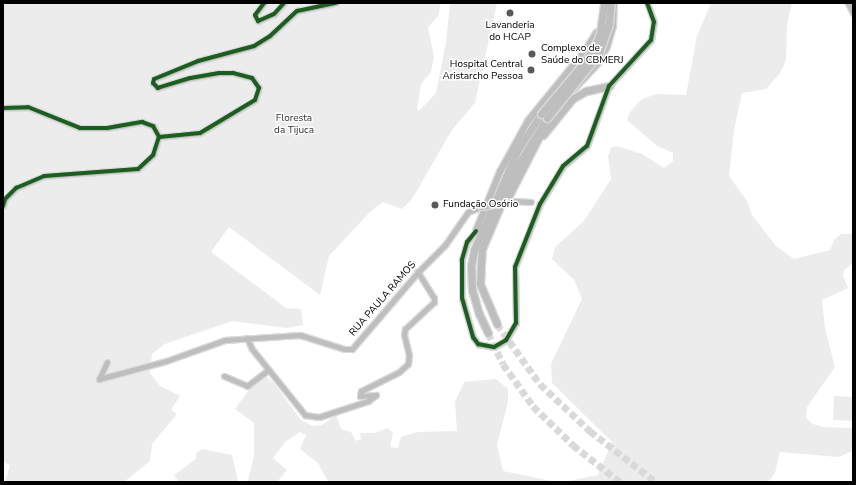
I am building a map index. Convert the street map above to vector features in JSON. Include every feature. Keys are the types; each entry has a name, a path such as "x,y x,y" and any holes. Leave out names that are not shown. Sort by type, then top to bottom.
{"highway":[{"path":"475,302 471,266 475,244 516,151 544,116 595,46 600,33 603,3"},
{"path":"497,324 482,292 480,258 484,242 516,168 544,116 599,53 609,24 610,3"},
{"path":"524,164 558,113 572,99 586,91 609,86"},
{"path":"480,258 524,164 556,109"},
{"path":"476,230 468,250 466,268 475,302 488,333"}],"main road":[{"path":"476,230 513,146 528,121 594,38 603,3"},
{"path":"546,100 556,109 604,54 613,26 614,3"}],"street":[{"path":"264,3 255,15 258,21 274,14 284,3"},
{"path":"159,137 200,133 255,100 259,88 252,78 233,73 202,76 158,88 154,83 154,79 198,61 254,46 270,36 297,11 336,3"},
{"path":"476,230 465,247 462,260 462,298 473,337 478,344 494,347 506,340 516,323 515,267 540,204 563,166 584,150 588,144 609,86 651,40 654,22 648,3"},
{"path":"848,3 853,13"},
{"path":"3,108 28,107 80,128 108,128 142,122 153,126 159,137 153,155 138,169 44,176 16,188 5,199 3,206"},
{"name":"RUA PAULA RAMOS","path":"107,362 99,379 166,361 225,340 300,335 344,349 352,349 418,272 445,245 471,210 514,201 540,204"},
{"path":"247,338 252,349 268,370 301,411 311,418 374,398 375,394 362,396 359,393 408,364 409,355 404,332 434,302 434,298 418,272"},
{"path":"224,376 247,386 268,370"}],"green space":[{"name":"Floresta da Tijuca","path":"3,3 440,3 439,15 428,27 434,57 431,72 421,84 417,109 419,111 436,93 446,42 450,3 497,3 475,103 452,130 412,199 402,209 383,202 369,213 329,256 320,295 229,227 211,252 286,308 301,309 303,325 286,328 232,321 165,344 152,354 150,373 160,386 180,396 171,410 177,414 152,444 150,461 124,482 5,482 10,465 3,462"},
{"path":"711,3 792,3 787,25 786,60 780,73 766,89 742,93 734,130 729,176 747,201 752,215 776,246 794,259 830,250 834,240 841,234 853,234 853,263 844,270 843,276 848,288 822,300 825,328 835,367 807,407 806,418 813,424 824,427 853,428 853,451 838,457 780,452 775,473 768,482 563,482 598,475 612,442 552,383 551,364 582,299 574,280 552,259 555,247 584,221 611,179 608,156 611,148 617,146 642,154 664,168 673,161 673,153 657,146 627,120 630,112 642,99 657,94 686,95 697,36"},
{"path":"263,374 274,383 301,420 313,426 322,425 336,415 341,429 351,432 356,441 361,439 360,433 375,433 388,428 393,433 390,447 398,448 401,437 417,432 457,431 455,402 464,382 496,379 508,389 508,402 497,445 503,471 556,482 328,482 318,463 300,449 306,435 300,432 285,442 273,458 287,470 277,482 179,482 174,475 196,459 196,453 202,449 232,455 238,481 248,481 254,455 254,423 235,409 249,390 247,386"},
{"path":"834,396 853,397 853,421 833,420"}],"tunnel":[{"path":"497,324 540,384 590,431 656,482"},
{"path":"488,333 503,364 533,406 573,445 620,482"}],"cycle path":[{"path":"264,3 255,15 258,21 274,14 284,3"},
{"path":"3,108 28,107 80,128 107,128 142,122 153,126 159,137 200,133 255,100 259,88 252,78 233,73 219,73 190,78 158,88 153,83 154,79 198,61 254,46 270,36 297,11 336,3"},
{"path":"476,231 467,242 462,260 462,298 473,337 478,344 494,347 506,340 516,323 515,267 540,204 563,166 587,146 609,86 651,40 654,22 647,3"},
{"path":"3,206 5,199 16,188 44,176 138,169 153,155 159,137"}],"place":[{"name":"Lavanderia do HCAP","path":"510,13"},
{"name":"Complexo de Saúde do CBMERJ","path":"532,54"},
{"name":"Hospital Central Aristarcho Pessoa","path":"531,70"},
{"name":"Fundação Osório","path":"435,205"}]}
